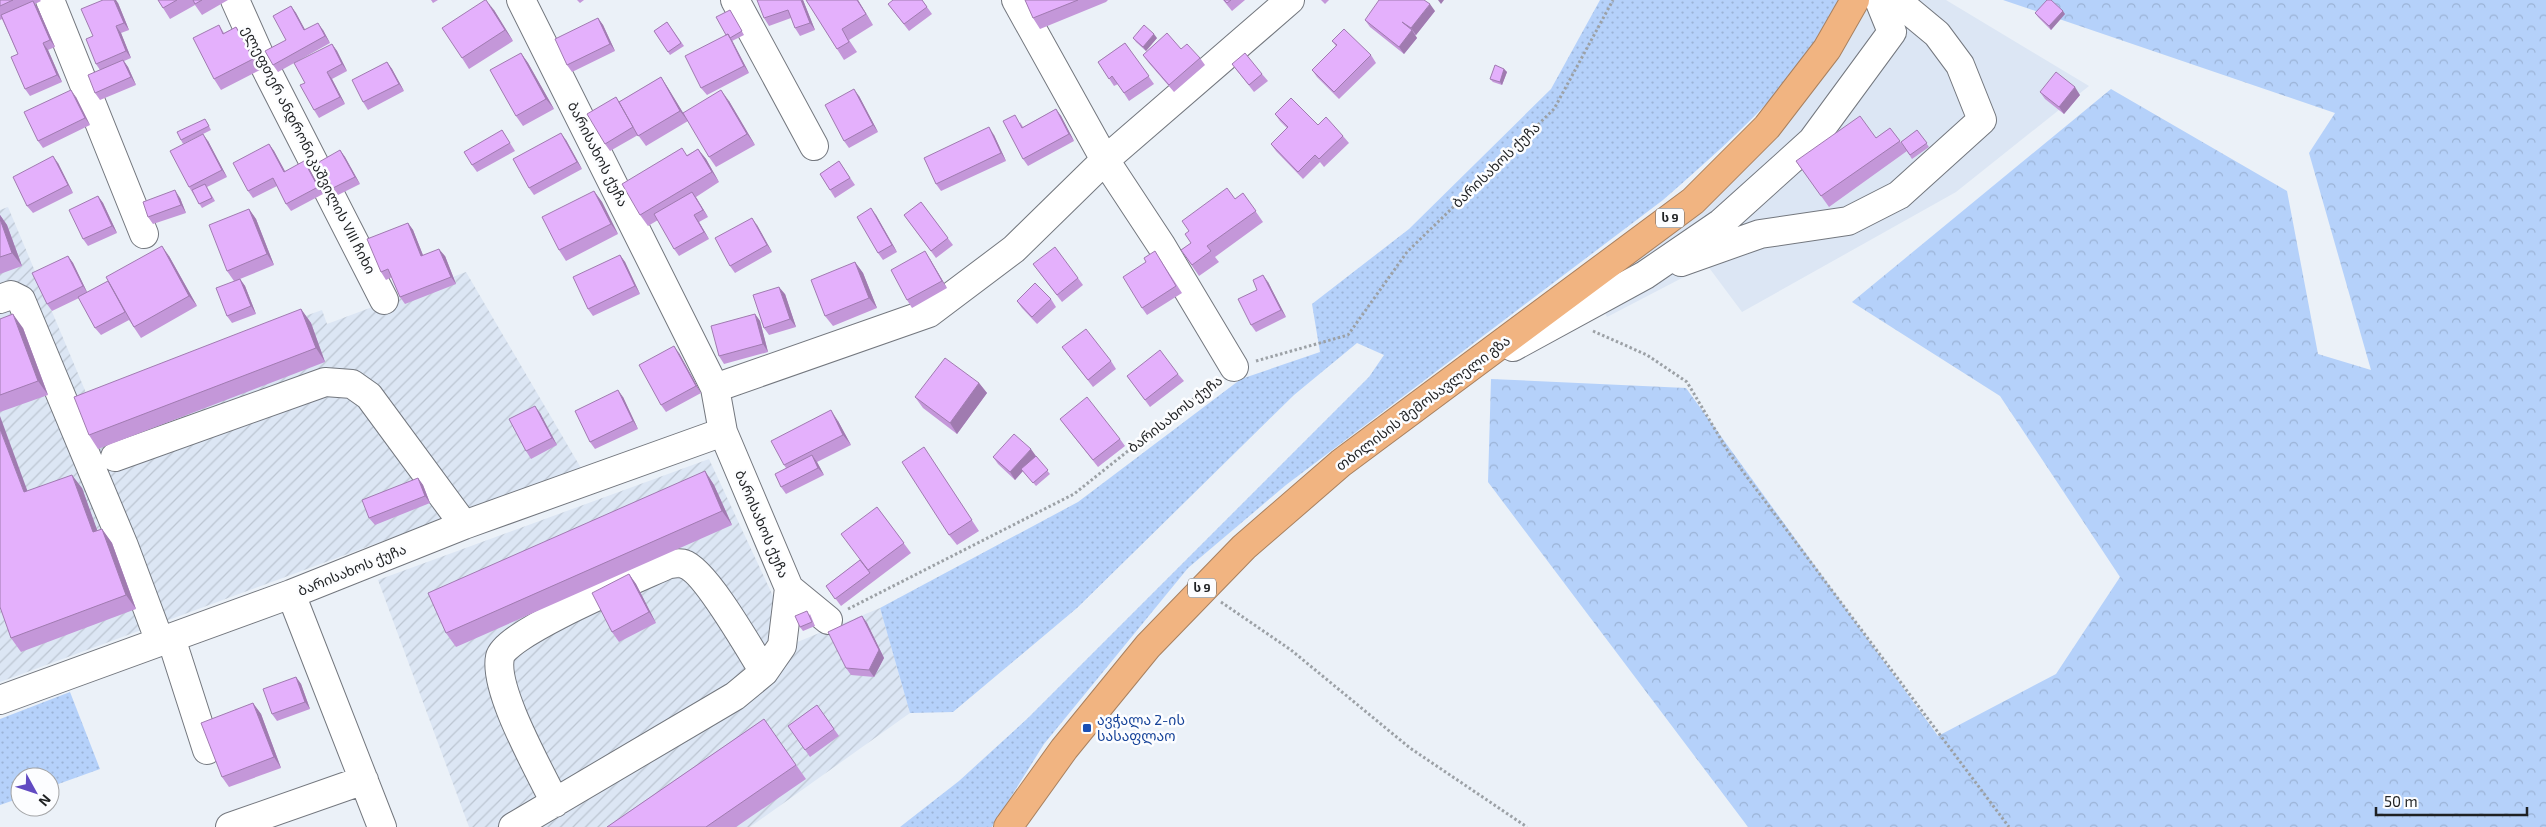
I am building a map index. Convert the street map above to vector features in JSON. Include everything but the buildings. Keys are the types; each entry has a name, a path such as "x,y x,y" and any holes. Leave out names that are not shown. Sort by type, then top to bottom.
{"highway":[{"name":"თბილისის შემოსავლელი გზა","path":"1008,827 1064,748 1148,646 1244,547 1340,463 1692,201 1767,127 1827,48 1855,0"}],"street":[{"path":"50,0 144,234"},
{"name":"ელეფთერ ანდრონიკაშვილის VIII ჩიხი","path":"235,0 264,65 384,300"},
{"name":"ბარისახოს ქუჩა","path":"521,0 715,388 722,432 789,588 828,620"},
{"path":"735,0 814,146"},
{"path":"1016,0 1104,160 1161,245 1234,367"},
{"path":"715,388 929,313 1014,248 1104,160 1290,0"},
{"path":"1438,390 1564,318 1645,275 1721,223 1812,141 1892,32 1880,0"},
{"path":"1645,275 1760,234 1848,221 1899,195 1982,120 1960,65 1937,34 1896,0"},
{"path":"0,299 11,295 21,300 124,546 166,640 207,750"},
{"path":"115,457 325,382 352,384 369,396 464,525"},
{"name":"ბარისახოს ქუჩა","path":"0,700 292,594 464,525 722,432"},
{"path":"555,802 508,704 500,670 500,656 506,645 538,625 668,564 683,563 693,569 706,582 764,672"},
{"path":"513,827 735,696 764,672 782,646 789,588"},
{"name":"ბარისახოს ქუჩა","path":"292,594 382,827"},
{"path":"230,827 364,780"}],"path":[{"name":"ბარისახოს ქუჩა","path":"828,620 1074,494 1234,367 1348,335 1407,252 1554,109 1613,0"},
{"path":"1564,318 1647,355 1687,382 1729,453 2009,827"},
{"path":"1202,589 1291,650 1410,748 1527,827"}],"shaded area":[{"path":"1867,0 1946,0 2089,86 1956,192 1742,312 1707,265 1607,317 1593,288 1726,179"},
{"path":"8,207 87,395 322,310 327,324 466,272 581,468 0,682 0,210"},
{"path":"709,459 795,643 880,608 910,713 750,827 469,827 378,580"}],"green space":[{"path":"1600,0 1841,0 1821,38 1786,82 1747,124 1663,200 1286,485 1188,568 1044,744 992,827 900,827 959,781 1028,718 1369,377 1384,355 1357,343 1294,395 1077,608 953,712 910,713 880,608 1078,502 1241,379 1320,352 1312,304 1409,229 1551,89"},
{"path":"2003,0 2546,0 2546,827 1748,827 1488,482 1491,379 1686,388 1938,736 2056,674 2120,577 2000,396 1852,302 2111,89 2287,191 2318,354 2371,370 2309,153 2335,113"},
{"path":"70,692 100,769 60,783 60,767 10,767 10,802 0,805 0,719"}],"place":[{"name":"ავჭალა 2-ის სასაფლაო","path":"1087,728"}]}
